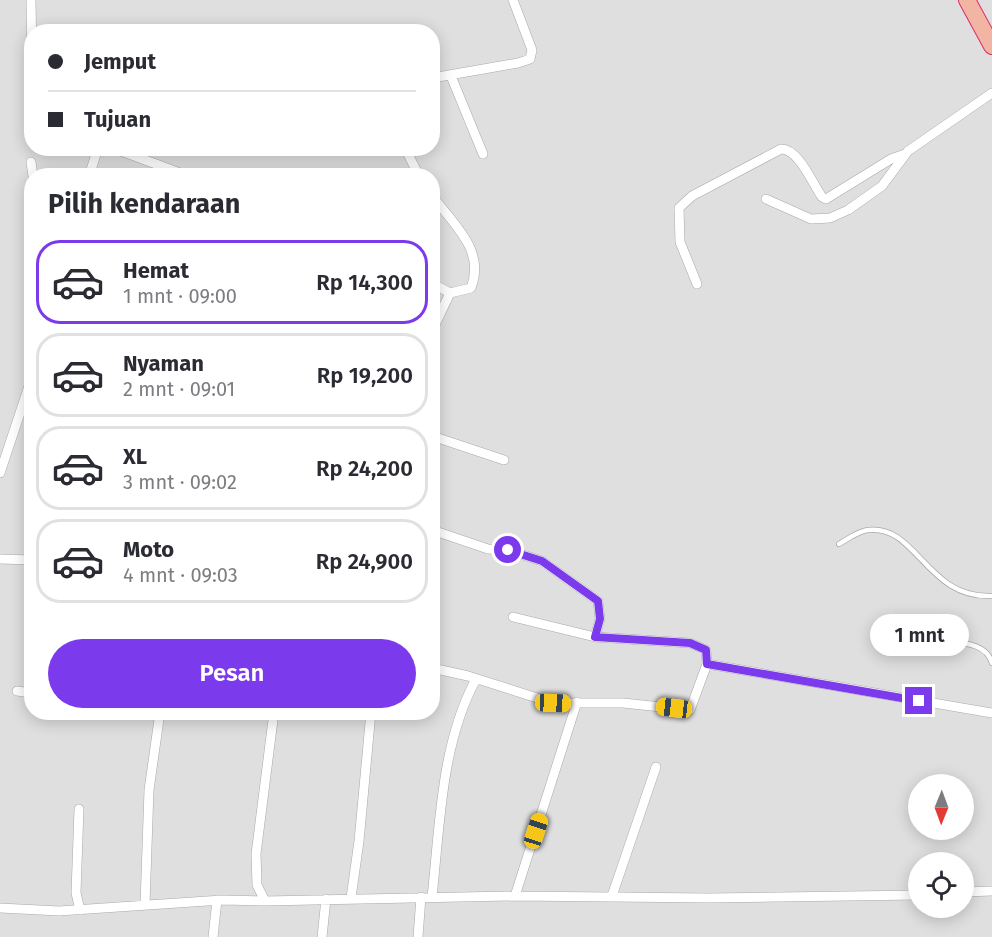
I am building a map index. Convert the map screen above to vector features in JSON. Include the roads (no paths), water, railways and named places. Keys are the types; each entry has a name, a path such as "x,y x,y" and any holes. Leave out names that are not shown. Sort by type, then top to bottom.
{"highway":[{"path":"967,0 991,41"}],"street":[{"path":"31,0 31,24"},
{"path":"440,77 518,63 531,57 532,50 513,0"},
{"path":"451,76 483,154"},
{"path":"697,284 678,234 679,208 692,196 781,149 787,149 796,157 822,197 826,199 891,159 905,154 992,93"},
{"path":"766,199 811,219 830,218 848,210 882,186 905,154"},
{"path":"134,156 167,168"},
{"path":"31,162 32,168"},
{"path":"440,205 468,242 474,261 471,288 450,293 440,287"},
{"path":"440,314 450,293"},
{"path":"0,473 24,401"},
{"path":"440,439 504,460"},
{"path":"440,533 488,549 508,550 542,561 598,601 600,619 595,637"},
{"path":"0,559 24,560"},
{"path":"440,670 541,700 690,710 707,664 706,650 690,643 595,637 513,617"},
{"path":"707,664 992,713"},
{"path":"432,897 444,789 457,721 476,679"},
{"path":"16,691 24,692"},
{"path":"515,896 577,702"},
{"path":"145,904 148,790 159,720"},
{"path":"265,902 257,885 256,854 273,720"},
{"path":"351,898 360,841 370,720"},
{"path":"612,896 656,767"},
{"path":"79,809 76,893 80,910"},
{"path":"974,892 992,891"},
{"path":"0,908 80,910 217,900 265,902 421,897 720,898 908,895"},
{"path":"418,937 421,897"},
{"path":"322,937 326,899"},
{"path":"213,937 217,900"}],"lane":[{"path":"839,544 869,530 893,534 909,546 942,582 955,590 979,597 992,597"},
{"path":"936,639 980,647 988,653 992,663"}]}
